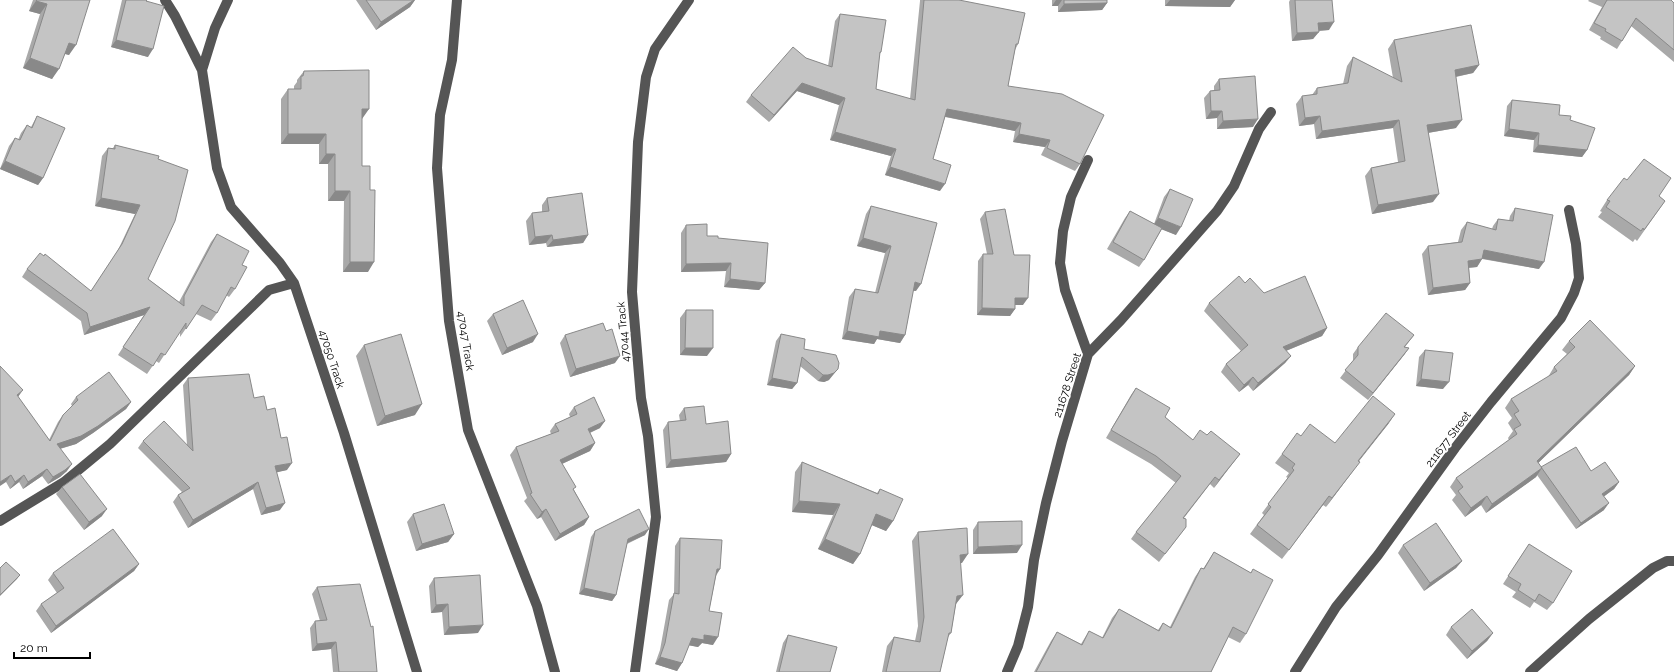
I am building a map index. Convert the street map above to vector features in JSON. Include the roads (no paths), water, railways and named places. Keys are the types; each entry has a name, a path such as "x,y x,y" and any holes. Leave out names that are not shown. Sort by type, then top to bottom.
{"street":[{"path":"165,0 175,16 202,70"},
{"path":"202,70 215,28 228,0"},
{"name":"47047 Track","path":"457,0 452,60 440,115 436,168 442,220 449,321 468,430 537,606 555,672"},
{"name":"47044 Track","path":"635,672 656,517 648,436 641,398 632,292 638,142 646,77 655,49 689,0"},
{"name":"47050 Track","path":"202,70 217,168 231,207 280,263 294,283 344,433 417,672"},
{"name":"211678 Street","path":"1007,672 1018,646 1028,607 1034,560 1046,503 1062,441 1088,354 1121,320 1217,211 1234,186 1259,129 1271,112"},
{"path":"1088,160 1071,197 1063,231 1060,263 1065,290 1088,354"},
{"name":"211677 Street","path":"1295,672 1336,607 1378,555 1455,448 1491,402 1562,318 1574,293 1578,278 1576,244 1569,210"},
{"path":"0,520 64,482 110,444 269,290 294,283"},
{"path":"1530,672 1589,619 1653,568 1667,561 1674,561"}]}
